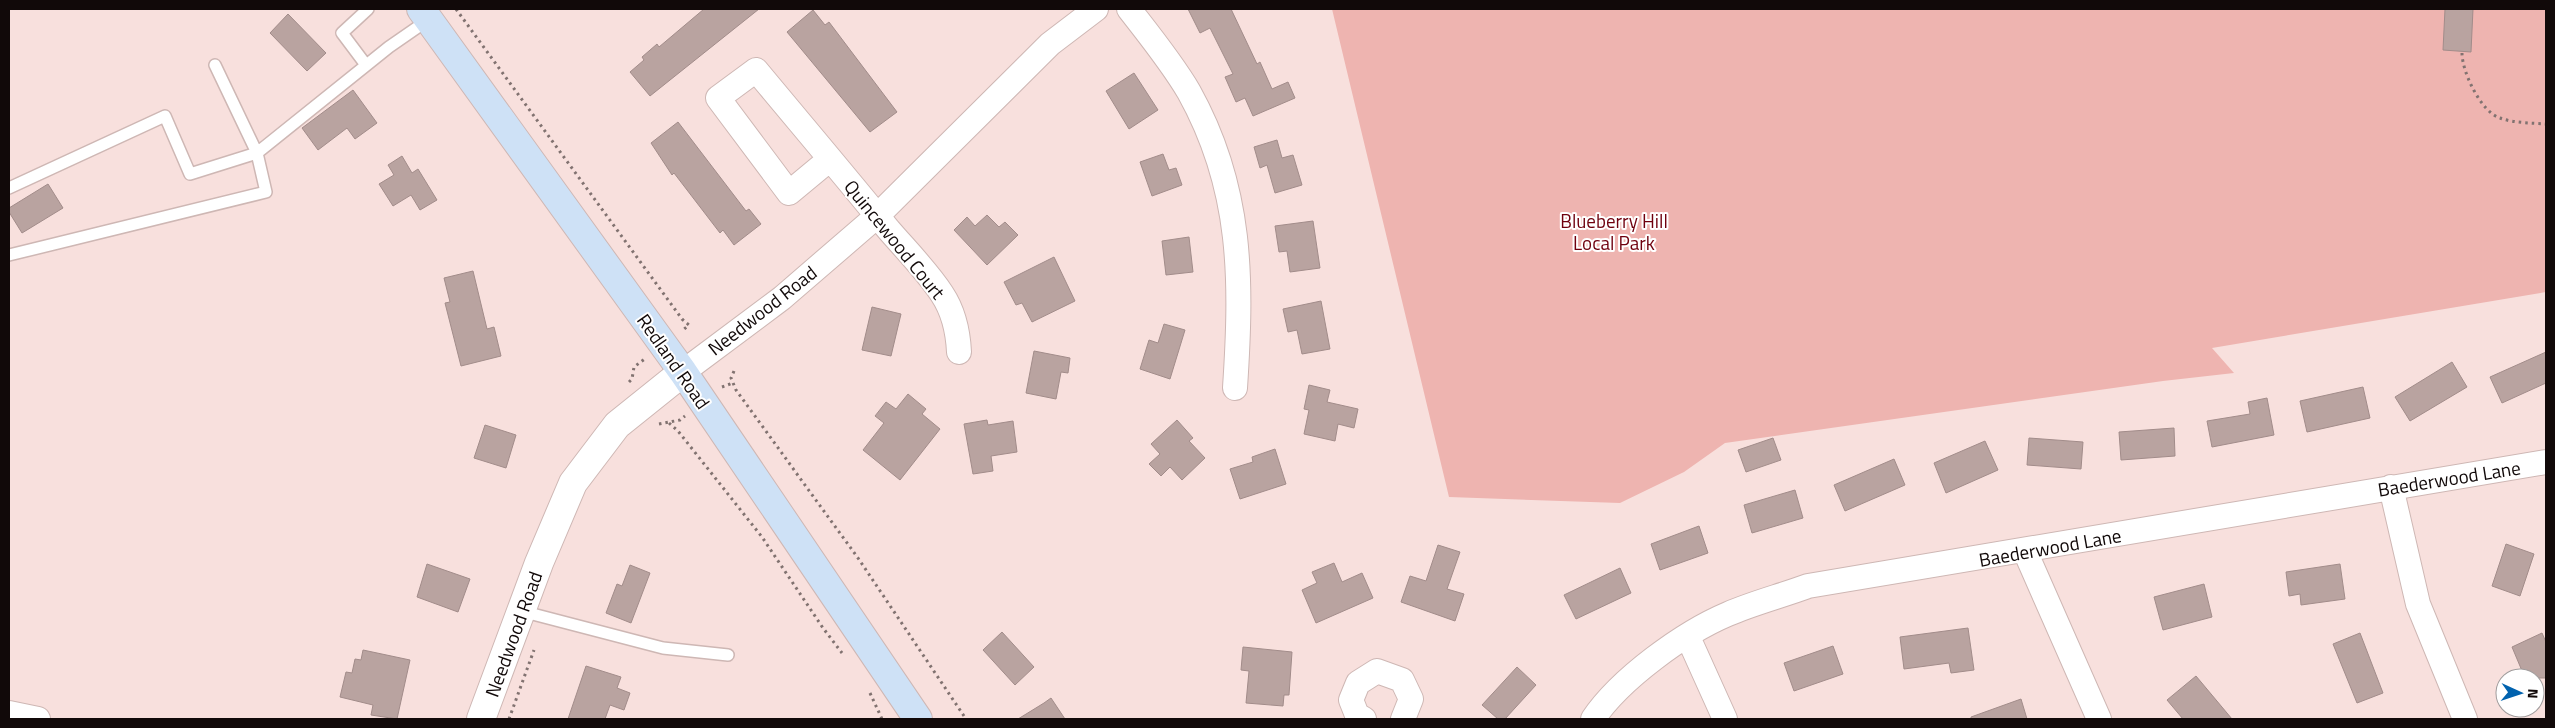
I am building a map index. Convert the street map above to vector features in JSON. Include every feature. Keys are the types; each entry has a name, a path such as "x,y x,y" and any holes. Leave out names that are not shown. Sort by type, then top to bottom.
{"main road":[{"name":"Redland Road","path":"424,14 683,372 918,719"}],"street":[{"name":"Needwood Road","path":"481,719 533,615 573,483 617,425 683,372 782,298 877,216 1050,44 1096,9"},
{"path":"1129,9 1188,92 1221,166 1232,209 1238,259 1240,310 1235,388"},
{"name":"Quincewood Court","path":"830,159 789,193 718,98 756,70 830,159 877,216 942,294 958,327 958,352"},
{"name":"Baederwood Lane","path":"1593,719 1602,706 1658,654 1727,615 1808,586 2546,462"},
{"path":"2391,488 2418,604 2464,719"},
{"path":"2025,551 2099,719"},
{"path":"1688,637 1725,719"},
{"path":"1364,719 1357,714 1351,700 1358,683 1376,671 1402,680 1410,699 1403,719"},
{"path":"9,713 38,719"}],"lane":[{"path":"366,65 342,34 368,9"},
{"path":"9,188 165,116 190,174 257,153 366,65 424,14"},
{"path":"9,255 266,192 257,153 215,64"},
{"path":"533,615 663,648 728,655"}],"path":[{"path":"456,9 689,326"},
{"path":"2462,53 2462,66 2468,81 2492,114 2505,120 2546,124"},
{"path":"734,371 732,383 858,558 966,719"},
{"path":"655,425 680,420 724,385 732,383"},
{"path":"669,423 678,431 762,537 823,628 845,656"},
{"path":"509,719 533,615"},
{"path":"870,691 882,719"}],"green space":[{"name":"Blueberry Hill Local Park","path":"1332,9 2546,9 2546,292 2212,348 2234,373 2163,381 1725,443 1684,472 1620,503 1449,497"}],"building":[{"path":"704,9 759,9 650,96 630,72 644,60 642,57 657,44 659,47"},
{"path":"1188,9 1231,9 1257,64 1260,62 1272,89 1288,82 1295,98 1253,116 1245,98 1236,102 1225,77 1233,74 1210,28 1200,33"},
{"path":"2445,9 2473,9 2471,52 2443,50"},
{"path":"813,10 825,25 829,22 897,112 870,132 787,32"},
{"path":"288,14 326,53 307,71 270,33"},
{"path":"1134,73 1158,110 1129,129 1106,91"},
{"path":"353,90 377,123 355,139 347,128 318,150 302,128"},
{"path":"678,122 746,211 749,209 761,224 734,245 723,230 720,233 674,173 672,175 651,143"},
{"path":"1277,140 1282,158 1293,155 1302,185 1275,193 1267,165 1260,168 1254,147"},
{"path":"1163,154 1169,170 1176,168 1182,185 1152,196 1140,162"},
{"path":"402,156 412,173 418,169 437,200 420,210 411,195 393,206 379,184 394,175 388,165"},
{"path":"48,184 63,208 22,233 9,212 9,208"},
{"path":"987,215 999,227 1005,222 1018,235 987,265 954,230 967,217 975,226"},
{"path":"1313,221 1320,268 1290,272 1287,251 1279,252 1275,226"},
{"path":"1189,237 1193,272 1166,275 1162,241"},
{"path":"1054,257 1075,301 1032,322 1022,303 1016,305 1004,282"},
{"path":"473,271 487,329 494,327 501,356 461,366 445,303 450,302 444,278"},
{"path":"1321,301 1330,349 1302,354 1297,330 1288,332 1283,309"},
{"path":"872,307 901,314 891,356 862,350"},
{"path":"1164,324 1185,330 1170,379 1140,369 1149,340 1158,343"},
{"path":"1034,351 1070,358 1068,373 1061,372 1056,399 1026,393"},
{"path":"2546,352 2546,383 2502,403 2490,377"},
{"path":"2452,362 2467,387 2410,421 2395,397"},
{"path":"1309,385 1330,390 1327,402 1358,409 1354,428 1338,424 1335,441 1304,434 1309,410 1304,409"},
{"path":"2363,387 2370,418 2307,432 2300,401"},
{"path":"908,394 926,409 922,414 940,429 900,480 863,450 884,423 875,416 886,402 896,409"},
{"path":"2267,398 2274,435 2212,447 2207,421 2250,414 2248,402"},
{"path":"987,420 988,425 1013,421 1017,452 991,456 993,471 973,474 964,424"},
{"path":"1177,420 1193,438 1189,441 1205,458 1182,480 1170,467 1161,476 1149,464 1160,454 1151,444"},
{"path":"485,425 516,435 506,468 474,458"},
{"path":"2174,428 2175,456 2121,460 2119,432"},
{"path":"1773,438 1781,460 1746,472 1738,450"},
{"path":"2029,438 2083,442 2081,469 2027,465"},
{"path":"1985,441 1998,470 1946,493 1934,463"},
{"path":"1275,449 1286,484 1240,499 1230,469 1253,462 1252,457"},
{"path":"1894,459 1905,485 1845,511 1834,485"},
{"path":"1795,490 1803,518 1752,533 1744,505"},
{"path":"1699,526 1708,553 1660,570 1651,544"},
{"path":"2506,544 2534,554 2520,596 2492,586"},
{"path":"1438,545 1460,552 1447,589 1464,594 1455,621 1401,602 1410,576 1426,581"},
{"path":"1334,563 1342,582 1362,573 1373,598 1316,623 1302,590 1317,583 1312,572"},
{"path":"427,564 470,579 458,612 417,597"},
{"path":"2340,564 2345,599 2301,605 2300,594 2289,596 2286,572"},
{"path":"630,565 650,573 631,623 606,613 617,584 622,586"},
{"path":"1620,568 1631,593 1576,619 1564,595"},
{"path":"2204,584 2212,617 2163,630 2154,597"},
{"path":"1968,628 1974,670 1951,673 1949,663 1904,669 1900,637"},
{"path":"1002,632 1034,667 1015,685 983,650"},
{"path":"2360,633 2383,693 2357,703 2333,644"},
{"path":"2542,633 2546,642 2546,678 2545,668 2521,668 2512,647"},
{"path":"1833,646 1843,674 1794,691 1784,663"},
{"path":"1243,647 1292,652 1289,695 1284,695 1283,706 1246,703 1249,671 1241,670"},
{"path":"363,650 410,660 397,719 371,715 373,705 340,697 346,672 352,673 355,659 361,660"},
{"path":"586,666 621,677 617,688 630,693 624,710 610,705 605,719 568,719"},
{"path":"1517,667 1536,685 1505,719 1498,719 1482,705"},
{"path":"2196,676 2232,719 2183,719 2167,700"},
{"path":"1051,698 1065,719 1018,719 1044,703"},
{"path":"2021,699 2027,719 1971,719 1971,717"}]}
